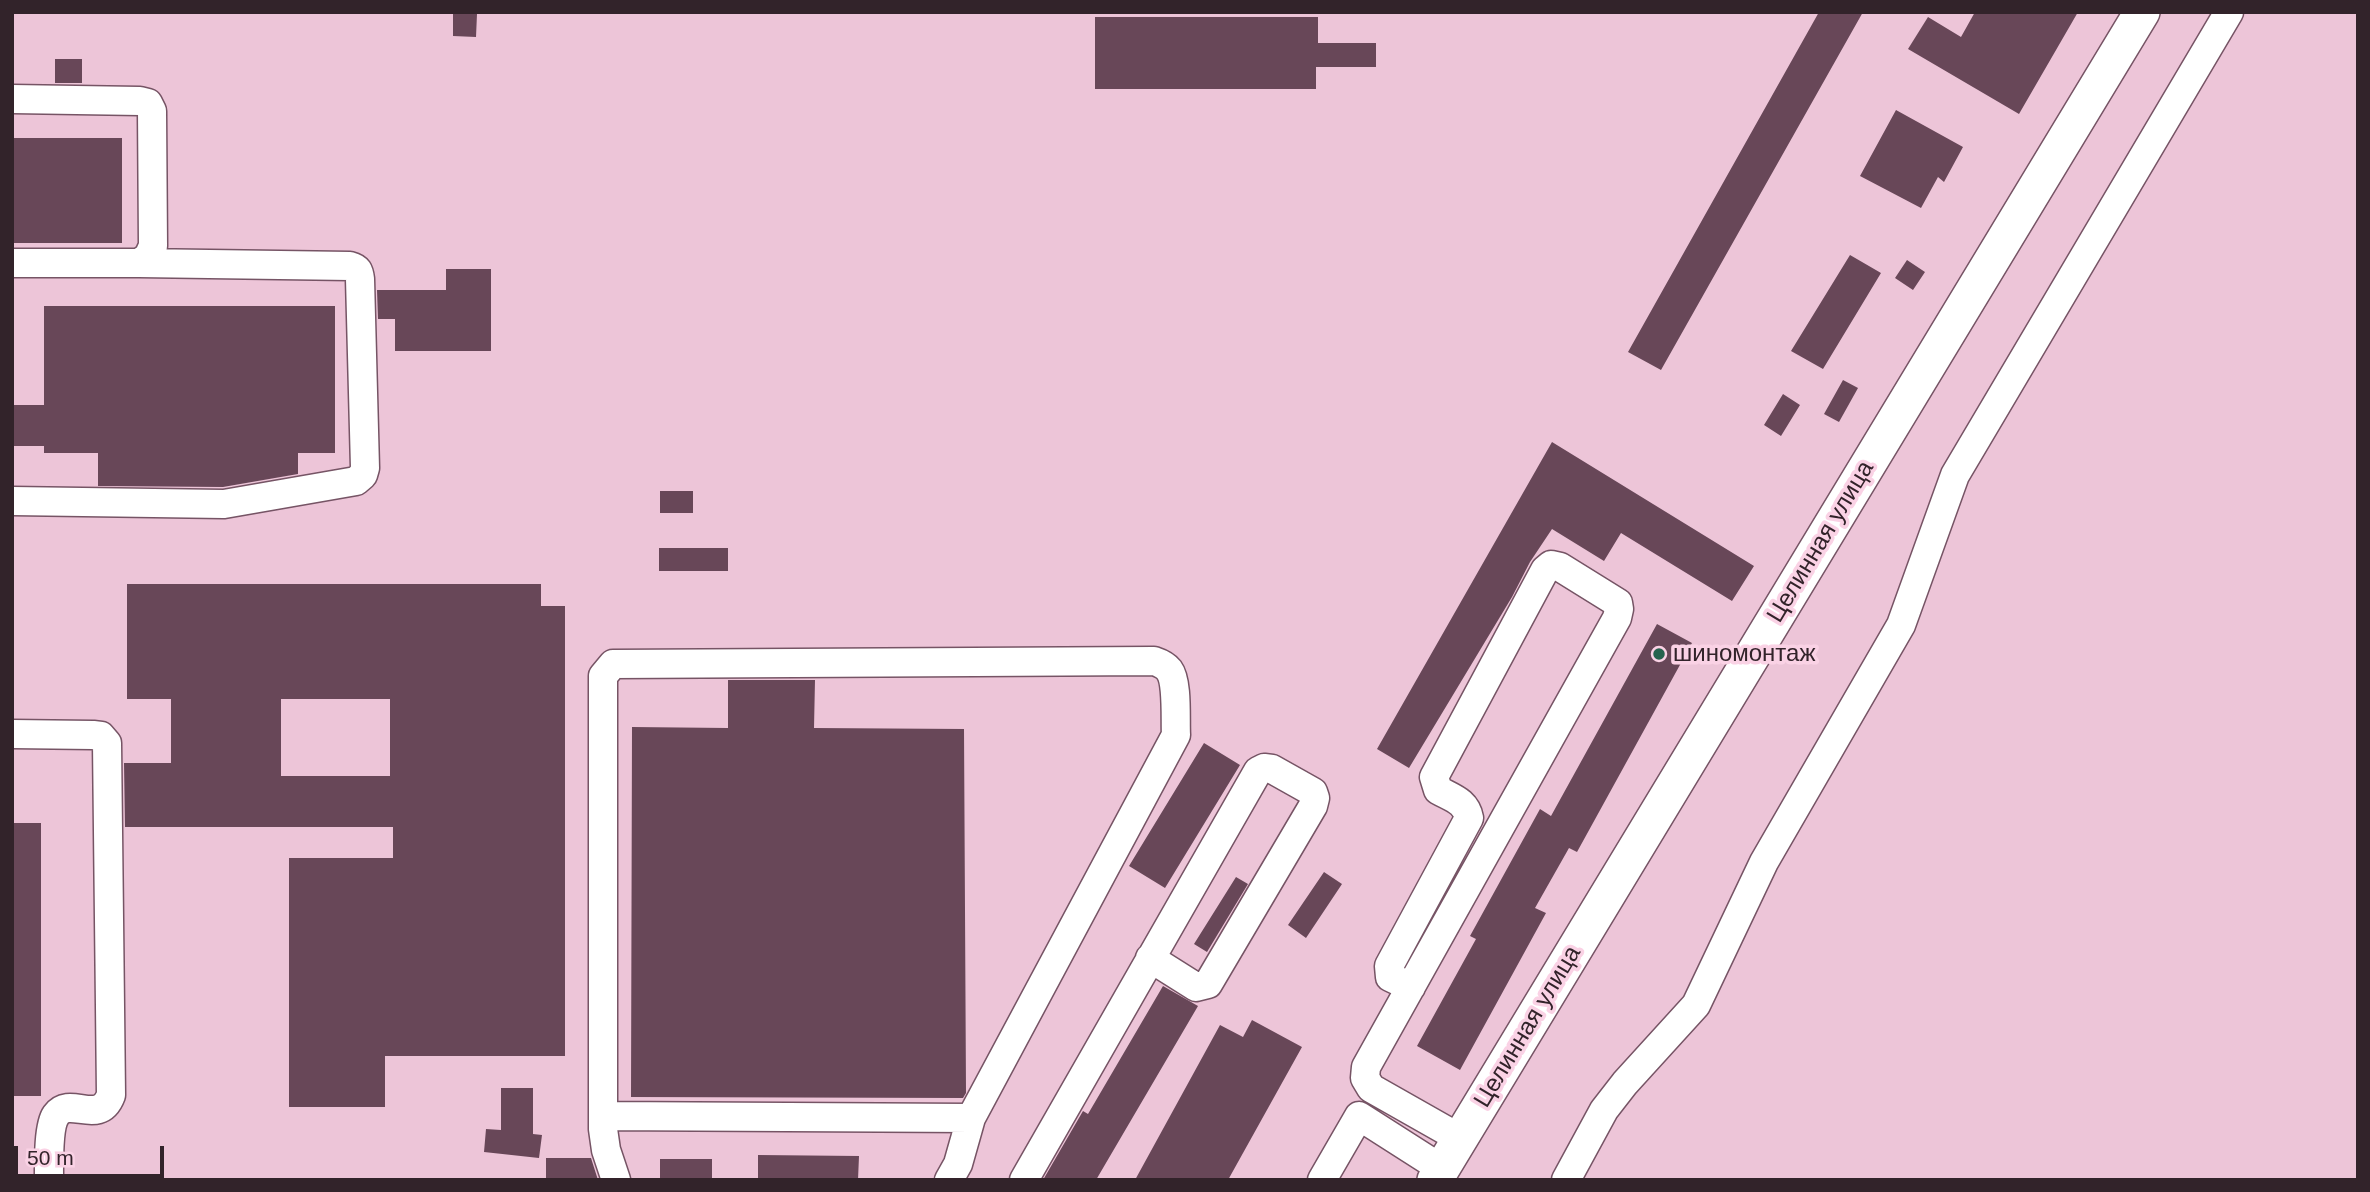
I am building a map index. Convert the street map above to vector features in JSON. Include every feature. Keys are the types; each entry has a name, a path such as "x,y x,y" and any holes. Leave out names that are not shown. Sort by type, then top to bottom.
{"main road":[{"name":"Целинная улица","path":"1438,1175 2143,12"}],"lane":[{"path":"1566,1180 1604,1110 1696,1005 1764,862 1901,625 1955,475 2229,12"},
{"path":"12,99 148,103 152,111 153,246 148,257 139,263"},
{"path":"12,264 139,263 356,268 360,279 365,468 363,475 356,481 224,504 12,501"},
{"path":"1411,987 1390,977 1389,966 1469,818 1467,808 1461,802 1438,790 1434,777 1545,570 1551,565 1560,567 1618,603 1617,618 1411,987 1366,1067 1365,1078 1371,1088 1461,1139"},
{"path":"616,1180 606,1150 603,1116 603,676 613,664 1154,661 1169,669 1173,679 1176,735 971,1118 958,1164 949,1180"},
{"path":"12,734 93,735 101,736 107,743 111,1095 107,1105 100,1110 65,1108 57,1113 52,1122 48,1180"},
{"path":"1024,1180 1150,958 1258,771 1264,768 1272,769 1313,792 1313,806 1208,984 1196,988 1150,958"},
{"path":"603,1116 971,1118"},
{"path":"1321,1180 1360,1116 1438,1175"}],"building":[{"path":"1819,12 1863,12 1661,370 1628,352"},
{"path":"1975,12 2078,12 2019,114 1908,49 1928,17 1961,37"},
{"path":"453,14 477,14 476,37 453,36"},
{"path":"1095,17 1318,17 1318,43 1376,43 1376,67 1316,67 1316,89 1095,89"},
{"path":"55,59 82,59 82,83 55,83"},
{"path":"1896,110 1963,147 1944,182 1938,177 1921,208 1860,176"},
{"path":"12,138 122,138 122,243 12,243"},
{"path":"1850,255 1881,273 1823,369 1791,351"},
{"path":"1907,260 1925,272 1913,290 1895,278"},
{"path":"446,269 491,269 491,351 395,351 395,319 378,319 377,290 446,290"},
{"path":"44,306 335,306 335,453 298,453 298,474 223,487 98,486 98,453 44,453 44,446 12,446 12,405 44,405"},
{"path":"1843,380 1858,388 1839,422 1824,414"},
{"path":"1783,394 1800,405 1781,436 1764,425"},
{"path":"1552,442 1754,566 1732,601 1621,533 1604,561 1552,529 1409,768 1377,749"},
{"path":"660,491 693,491 693,513 660,513"},
{"path":"659,548 728,548 728,571 659,571"},
{"path":"127,584 541,584 541,606 565,606 565,1056 385,1056 385,1107 289,1107 289,858 393,858 393,827 125,827 124,763 171,763 171,699 127,699","holes":["281,699 390,699 390,776 281,776"]},
{"path":"1657,624 1692,643 1577,852 1569,848 1535,908 1546,913 1460,1070 1417,1046 1476,939 1470,936 1540,809 1551,816"},
{"path":"728,680 815,680 814,728 964,729 966,1093 963,1098 631,1097 632,727 728,728"},
{"path":"1204,743 1240,765 1165,888 1129,866"},
{"path":"12,823 41,823 41,1096 12,1096"},
{"path":"1324,872 1342,884 1306,938 1288,925"},
{"path":"1236,877 1248,884 1207,952 1194,944"},
{"path":"1163,986 1198,1006 1096,1180 1043,1180 1083,1111 1088,1114"},
{"path":"1252,1020 1302,1047 1228,1180 1135,1180 1220,1025 1243,1037"},
{"path":"501,1088 533,1088 533,1134 542,1135 539,1158 484,1152 486,1129 501,1130"},
{"path":"758,1155 859,1156 858,1180 758,1180"},
{"path":"546,1158 591,1158 598,1180 546,1180"},
{"path":"660,1159 712,1159 712,1180 660,1180"}],"place":[{"name":"шиномонтаж","path":"1659,654"}]}
